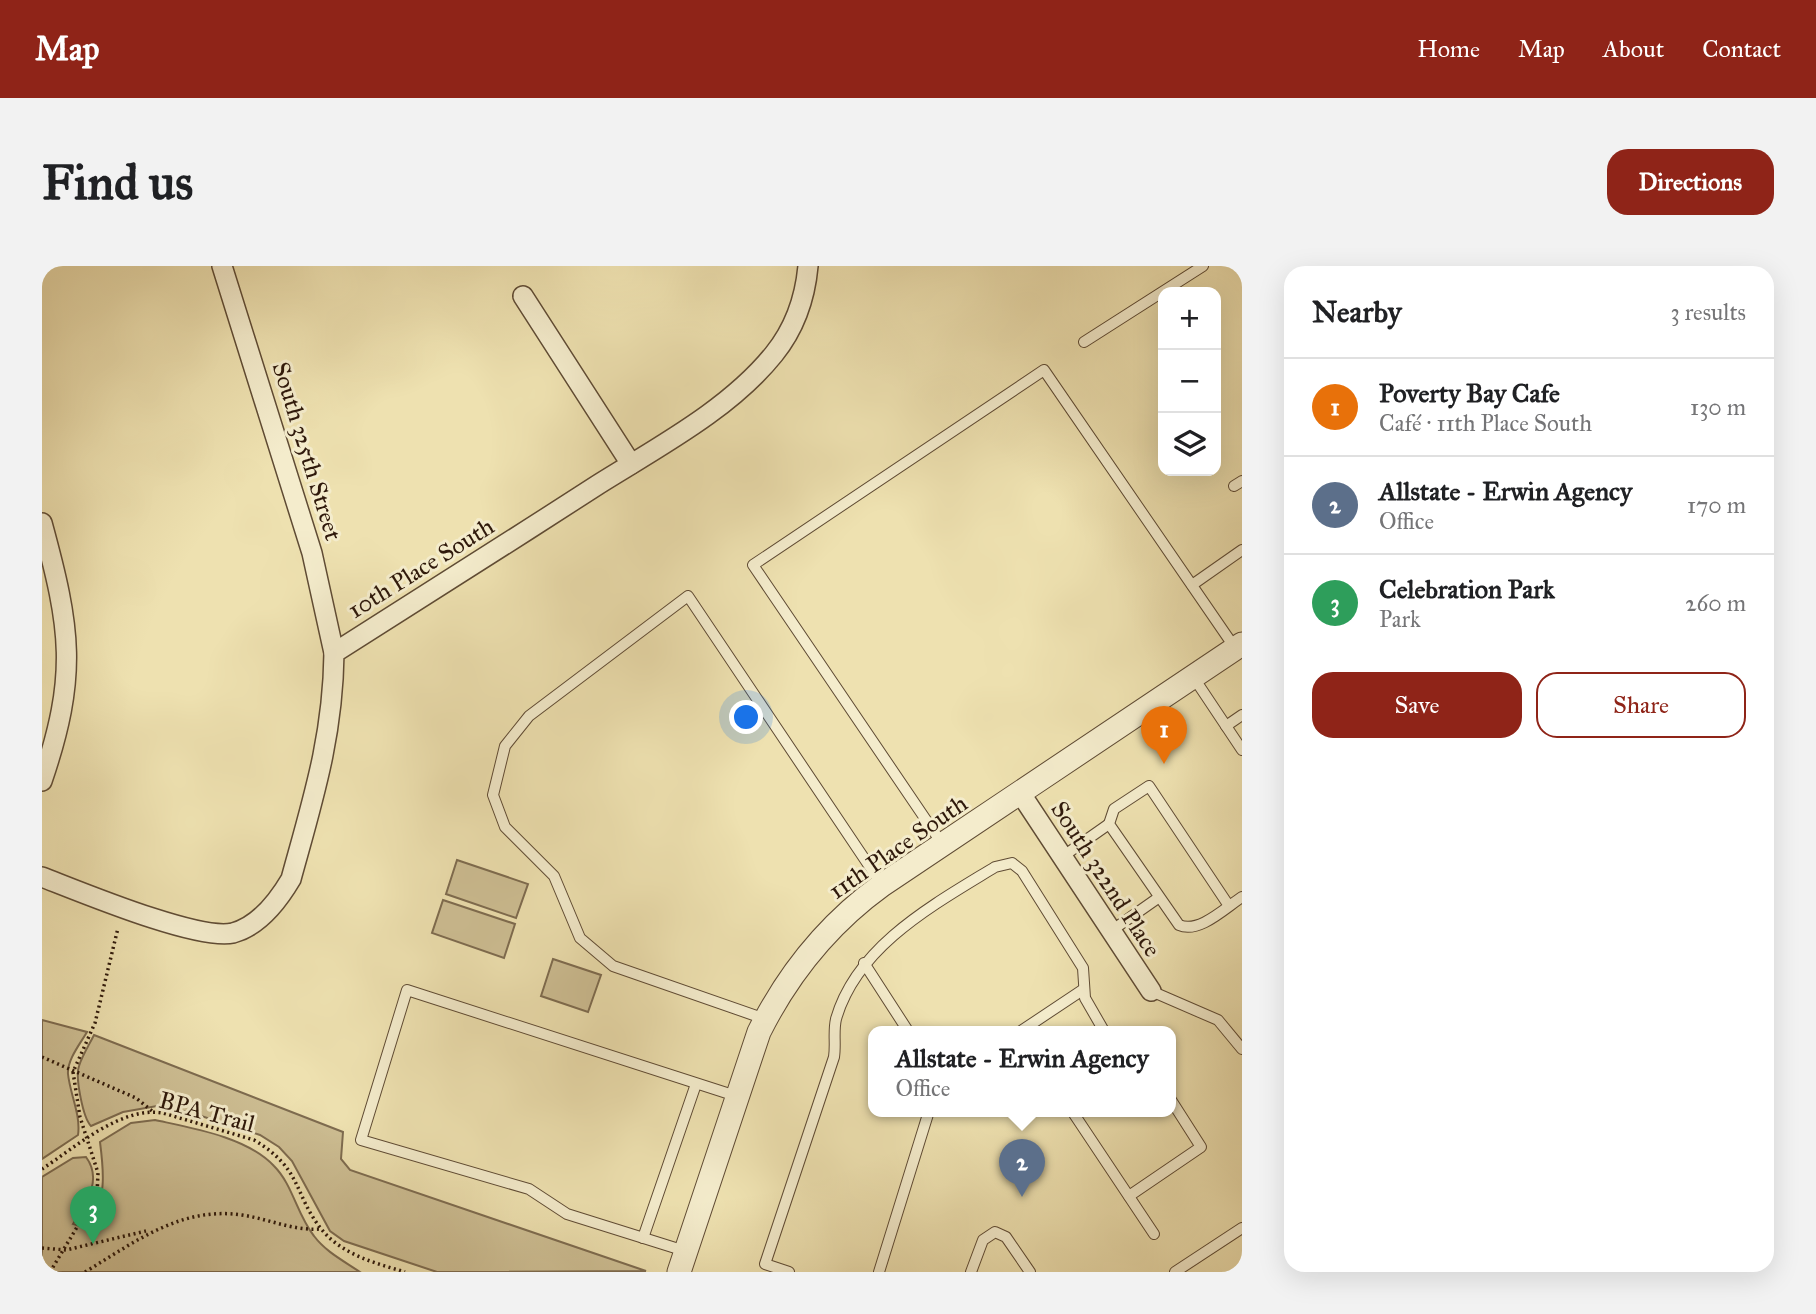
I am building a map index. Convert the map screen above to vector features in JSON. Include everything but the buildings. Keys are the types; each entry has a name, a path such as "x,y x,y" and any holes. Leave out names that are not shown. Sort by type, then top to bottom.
{"street":[{"name":"South 325th Street","path":"222,266 312,553 334,653"},
{"name":"10th Place South","path":"334,653 631,464 716,406 774,354 801,306 807,266"},
{"path":"523,296 631,464"},
{"path":"42,523 61,596 68,660 67,686 56,740 42,780"},
{"name":"11th Place South","path":"682,1261 736,1096 765,1019 809,951 842,916 882,885 1239,646"},
{"path":"42,877 206,934 235,932 250,926 274,905 291,879 330,731 334,653"},
{"name":"South 322nd Place","path":"1021,794 1150,991"}],"lane":[{"path":"1084,342 1203,266"},
{"path":"943,845 753,565 1044,370 1192,585 1239,646"},
{"path":"1192,585 1242,550"},
{"path":"765,1019 624,971 613,966 580,939 554,876 505,827 496,810 493,795 495,780 512,733 529,716 688,596 882,885"},
{"path":"1193,677 1242,750"},
{"path":"1226,726 1242,715"},
{"path":"1062,857 1109,824 1114,809 1149,786 1229,905"},
{"path":"1109,824 1175,922 1188,928 1242,897"},
{"path":"789,1272 765,1264 834,1057 836,1021 846,992 864,963 891,937 990,870 1008,863 1022,871 1080,964 1085,974 1084,989 1090,1010 1101,1026"},
{"path":"1111,931 1158,898"},
{"path":"864,963 905,1026"},
{"path":"1028,1026 1084,989"},
{"path":"682,1261 643,1238 567,1214 529,1189 361,1140 407,990 736,1096"},
{"path":"1150,991 1218,1020 1242,1049"},
{"path":"643,1238 696,1084"},
{"path":"1129,1196 1202,1147 1176,1108"},
{"path":"879,1272 927,1117"},
{"path":"1076,1117 1154,1234"},
{"path":"1175,1272 1242,1228"},
{"path":"971,1272 982,1243 993,1232 1006,1237 1026,1270"}],"path":[{"path":"50,1272 66,1250 97,1194 98,1173 80,1117 73,1072 95,1023 102,985 124,907"},
{"path":"42,1057 135,1098 152,1111"},
{"name":"BPA Trail","path":"42,1169 113,1124 152,1111 254,1140 267,1148 285,1163 321,1229 338,1245 362,1258 405,1272"},
{"path":"42,1248 66,1250 151,1230 192,1217 226,1213 286,1227 321,1229"},
{"path":"85,1272 151,1230"},
{"path":"42,1263 42,1270"}],"shaded area":[{"path":"457,860 528,884 516,918 446,894"},
{"path":"443,900 515,924 504,958 432,933"},
{"path":"553,959 601,975 588,1012 541,996"},
{"path":"42,1020 87,1032 74,1052 68,1069 78,1120 78,1135 42,1159"},
{"path":"94,1035 343,1132 341,1159 350,1170 646,1271 437,1272 344,1241 330,1231 292,1161 279,1147 260,1135 192,1113 157,1106 123,1112 91,1126 83,1106 78,1071"},
{"path":"155,1120 218,1135 263,1156 280,1174 308,1228 319,1242 360,1272 42,1272 42,1177 73,1158 86,1157 91,1166 93,1183 73,1224 87,1228 98,1207 103,1186 100,1142 131,1123"}],"place":[{"name":"Poverty Bay Cafe","path":"1164,764"},
{"name":"Allstate - Erwin Agency","path":"1022,1197"},
{"name":"Celebration Park","path":"93,1244"}]}
